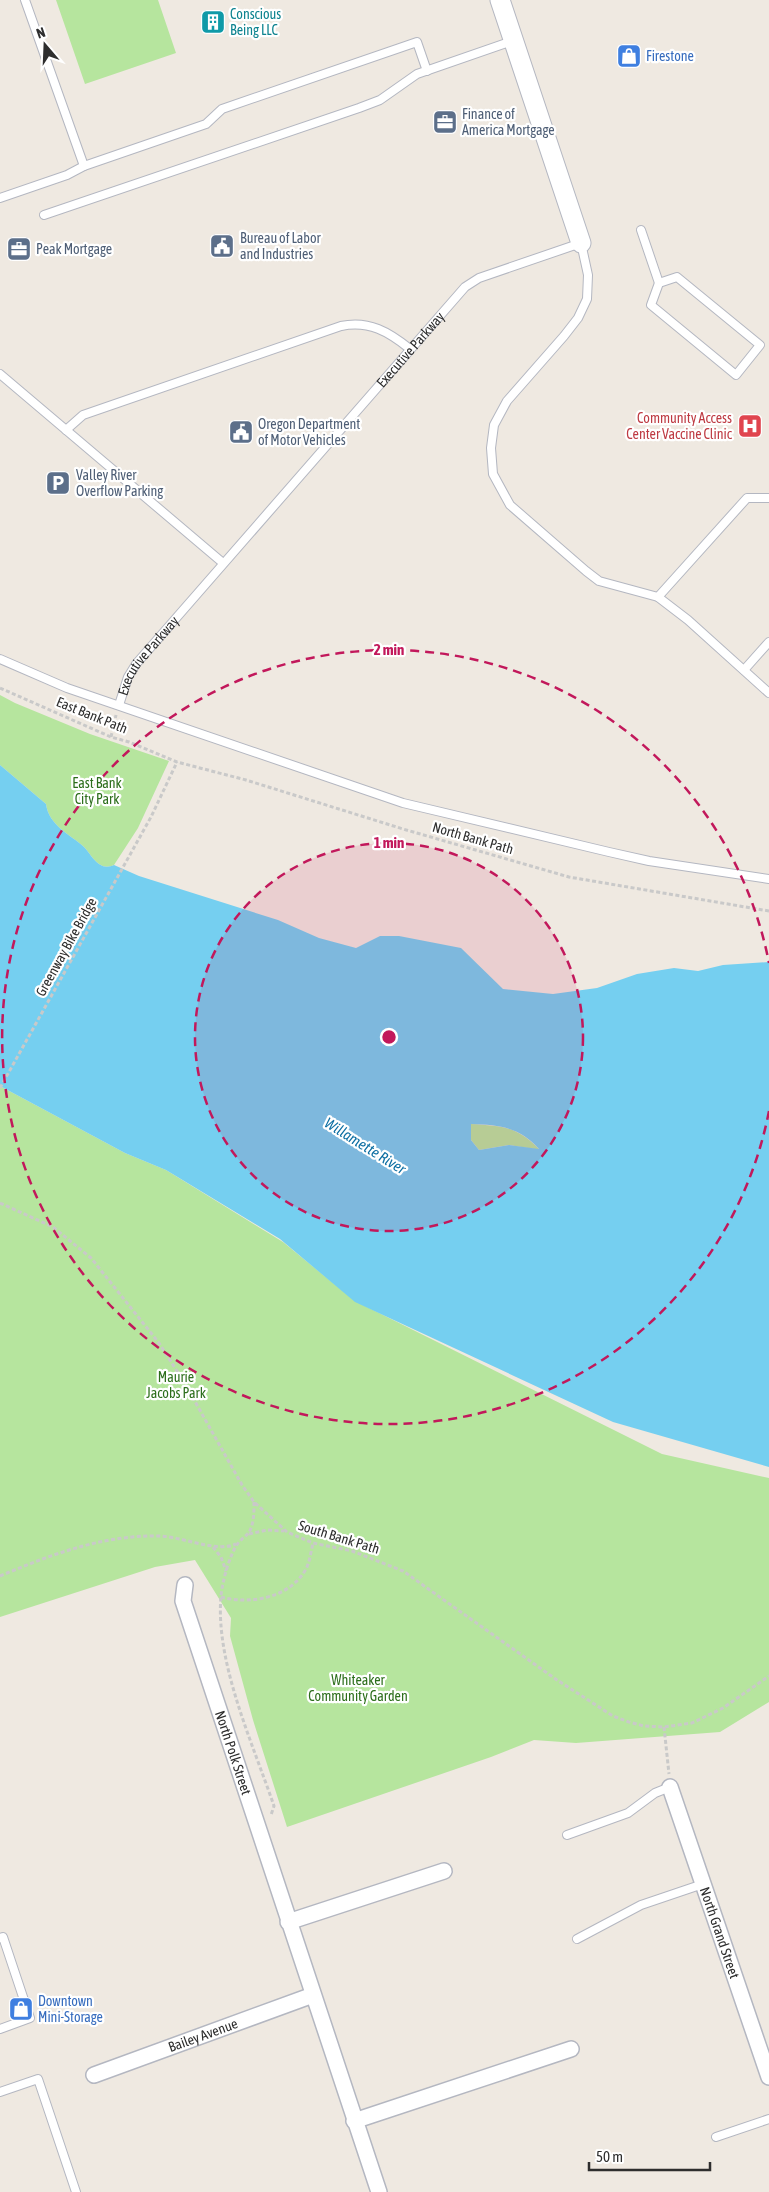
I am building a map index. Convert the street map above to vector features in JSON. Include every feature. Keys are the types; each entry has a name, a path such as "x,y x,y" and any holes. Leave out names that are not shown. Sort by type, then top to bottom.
{"street":[{"path":"500,0 512,41 581,244"},
{"name":"North Polk Street","path":"185,1585 183,1601 379,2192"},
{"name":"North Grand Street","path":"670,1787 769,2077"},
{"path":"288,1922 444,1871"},
{"name":"Bailey Avenue","path":"94,2075 313,1995"},
{"path":"354,2121 571,2049"}],"lane":[{"path":"25,0 84,166"},
{"path":"44,215 360,108 380,100 409,79 426,71 512,41"},
{"path":"0,198 67,175 84,166 206,124 222,109 417,42 426,71"},
{"path":"641,230 659,283 651,305 736,375 760,344 677,277 659,283"},
{"path":"581,244 588,275 587,299 578,318 508,401 494,425 491,448 493,474 510,505 586,571 599,581 658,597 688,620 769,694"},
{"name":"Executive Parkway","path":"119,705 131,670 460,292 472,281 581,244"},
{"path":"66,430 83,415 341,326 376,327 388,332 410,349"},
{"path":"0,374 223,563"},
{"path":"658,597 748,498 769,498"},
{"path":"744,670 769,642"},
{"path":"0,660 31,674 403,803 617,854 769,879"},
{"path":"567,1834 628,1813 655,1793 670,1787"},
{"path":"578,1939 641,1905 703,1884"},
{"path":"0,1938 3,1938 30,2018 0,2029"},
{"path":"0,2092 38,2080 76,2192"},
{"path":"716,2137 769,2119"}],"path":[{"name":"East Bank Path","path":"0,688 111,737 177,762"},
{"path":"111,737 119,705"},
{"name":"Greenway Bike Bridge","path":"0,1088 151,817 177,762"},
{"name":"North Bank Path","path":"177,762 246,780 569,878 769,910"},
{"name":"South Bank Path","path":"0,1203 53,1227 91,1258 159,1343 184,1382 242,1485 254,1502 287,1532 313,1543 352,1551 403,1571 557,1680 613,1716 644,1726 678,1726 702,1718 723,1708 769,1676"},
{"path":"0,1576 49,1556 114,1539 159,1536 212,1546 231,1546 238,1543 248,1534 254,1517 254,1502"},
{"path":"248,1534 267,1530 287,1532"},
{"path":"238,1543 226,1574 221,1597 222,1632 228,1666 274,1806 260,1836"},
{"path":"221,1597 243,1601 254,1600 277,1593 291,1586 306,1569 313,1543"},
{"path":"212,1546 223,1561 226,1574"},
{"path":"664,1727 670,1787"}],"green space":[{"path":"56,0 158,0 176,53 85,84"},
{"name":"East Bank City Park","path":"0,695 90,734 169,761 138,828 114,865 105,867 97,862 84,847 56,824 48,812 46,804 0,765"},
{"name":"Maurie Jacobs Park","path":"0,1086 125,1153 166,1170 283,1242 355,1301 662,1454 769,1478 769,1702 720,1732 576,1743 534,1740 491,1757 287,1827 253,1720 230,1636 231,1618 195,1560 155,1567 0,1617"},
{"path":"471,1124 501,1127 516,1132 524,1136 540,1150 509,1145 479,1150 471,1140"}],"water":[{"name":"Willamette River","path":"0,765 46,804 51,818 56,824 84,847 101,865 107,867 114,865 139,876 278,920 319,938 356,948 380,936 399,936 461,948 503,989 553,994 597,988 637,974 674,968 698,971 723,965 769,962 769,1467 613,1422 355,1302 280,1239 166,1170 125,1153 0,1086","holes":["471,1124 481,1124 516,1132 524,1136 539,1149 509,1145 479,1150 471,1140"]}],"place":[{"name":"Conscious Being LLC","path":"213,22"},
{"name":"Firestone","path":"629,56"},
{"name":"Finance of America Mortgage","path":"445,122"},
{"name":"Bureau of Labor and Industries","path":"222,246"},
{"name":"Peak Mortgage","path":"19,249"},
{"name":"Community Access Center Vaccine Clinic","path":"750,426"},
{"name":"Oregon Department of Motor Vehicles","path":"241,432"},
{"name":"Valley River Overflow Parking","path":"58,483"},
{"name":"Downtown Mini-Storage","path":"21,2009"}],"park label":[{"name":"Whiteaker Community Garden","path":"358,1688"}]}
